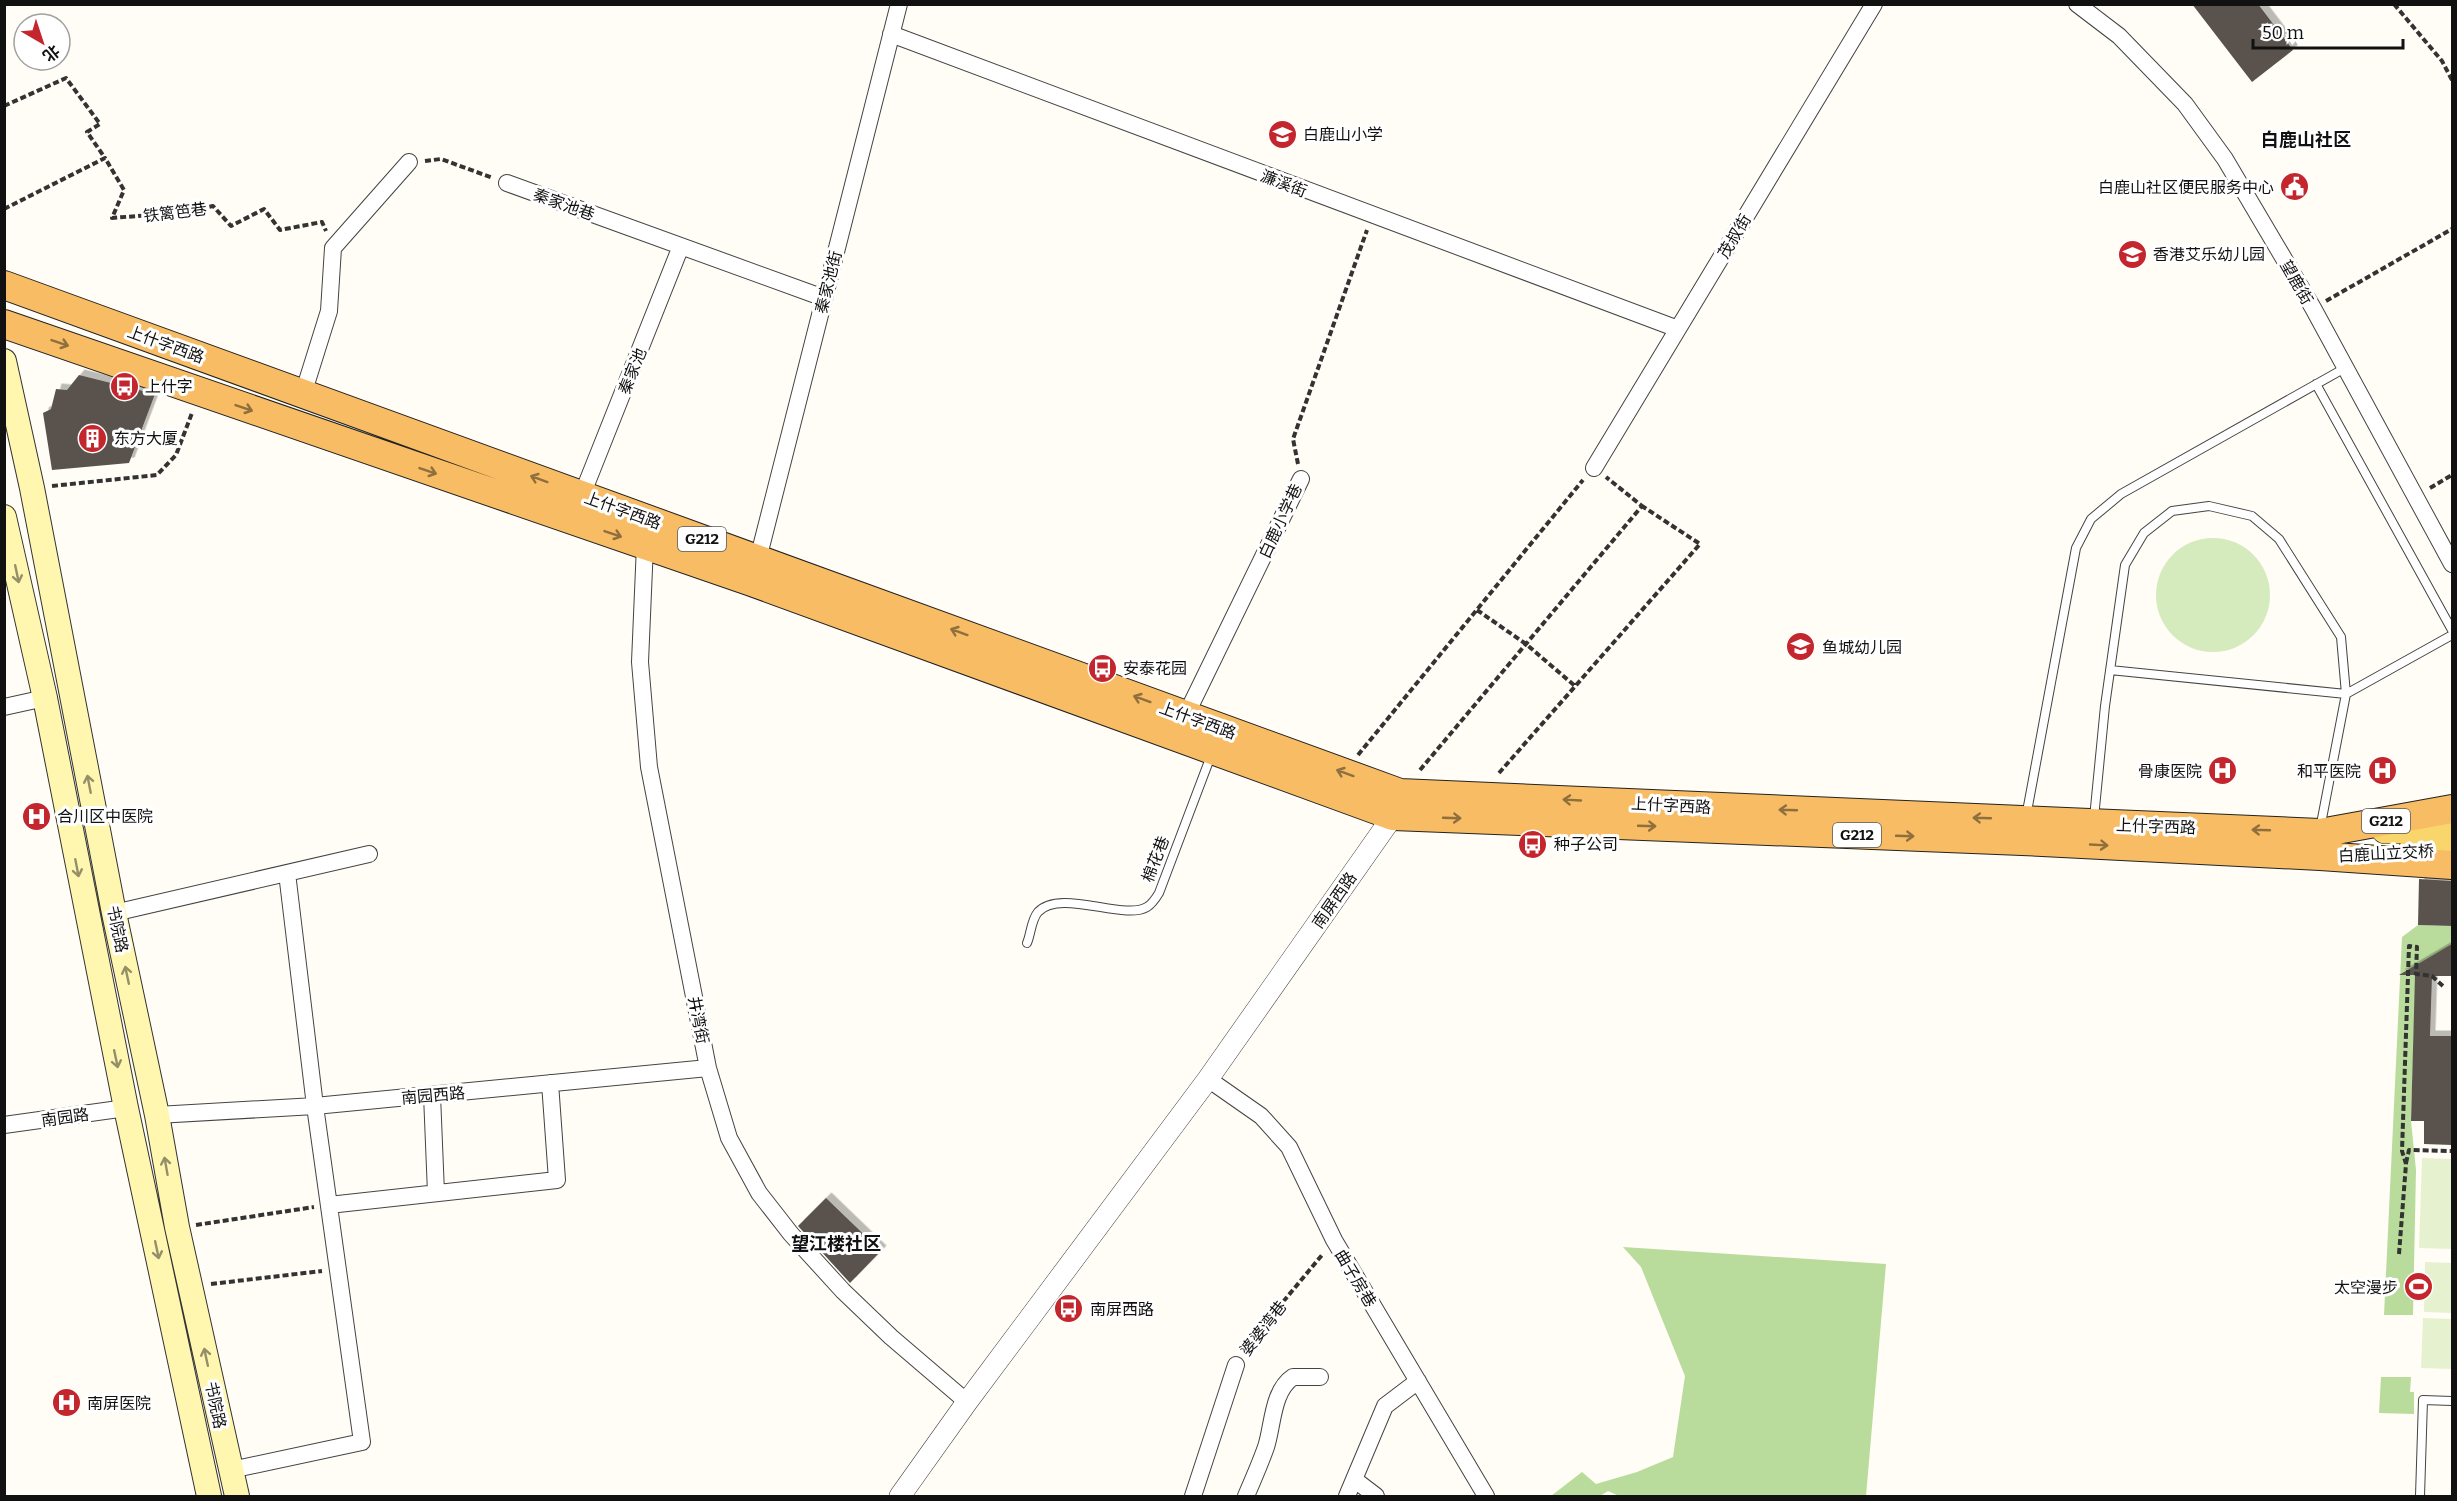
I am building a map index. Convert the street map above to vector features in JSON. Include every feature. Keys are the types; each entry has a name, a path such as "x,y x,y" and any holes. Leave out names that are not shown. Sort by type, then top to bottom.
{"highway":[{"name":"上什字西路","path":"4,285 1343,772 1396,804 1478,796 2094,823 2320,844 2452,865"},
{"name":"上什字西路","path":"4,324 749,581 1213,750 1396,804 1999,840 2320,844 2452,809"}],"main road":[{"name":"书院路","path":"4,361 32,488 114,913 157,1115 177,1227 237,1497"},
{"name":"书院路","path":"4,517 45,698 126,1108 209,1496"},
{"name":"白鹿山立交桥","path":"2320,844 2452,828"},
{"name":"白鹿山立交桥","path":"2320,844 2452,850"}],"street":[{"name":"秦家池街","path":"758,559 899,4"},
{"name":"茂叔街","path":"1594,468 1874,4"},
{"name":"望鹿街","path":"2077,4 2119,36 2185,104 2225,159 2313,308 2452,564"},
{"name":"濂溪街","path":"891,34 1678,329"},
{"path":"303,394 328,311 333,248 409,162"},
{"name":"秦家池巷","path":"507,183 824,298"},
{"name":"秦家池","path":"582,495 681,246"},
{"name":"白鹿小学巷","path":"1186,715 1301,479"},
{"name":"井湾街","path":"645,545 640,662 649,767 708,1068 729,1138 759,1193 791,1234 843,1291 891,1337 967,1402"},
{"path":"4,707 45,698"},
{"name":"南屏西路","path":"900,1497 967,1402 1208,1079 1396,804"},
{"path":"114,913 369,854"},
{"path":"231,1470 362,1442 315,1106 287,873"},
{"name":"南园西路","path":"157,1115 315,1106 708,1068"},
{"name":"曲子房巷","path":"1208,1079 1261,1116 1289,1148 1334,1240 1486,1497"},
{"path":"329,1205 557,1180 550,1083"},
{"path":"432,1095 436,1193"},
{"name":"南园路","path":"4,1125 126,1108"},
{"name":"婆婆湾巷","path":"1193,1497 1236,1365"},
{"path":"1246,1497 1266,1446 1274,1412 1286,1382 1293,1377 1320,1377"},
{"path":"1347,1497 1377,1419 1385,1406 1418,1381"},
{"path":"1355,1479 1376,1497"},
{"path":"204,1497 209,1496"}],"lane":[{"path":"2026,820 2076,548 2091,519 2121,494 2345,368"},
{"path":"2316,384 2452,630"},
{"path":"2094,823 2110,670 2125,565 2144,533 2172,511 2209,506 2252,516 2279,539 2341,637 2346,694 2320,844"},
{"path":"2110,670 2346,694 2452,635"},
{"name":"棉花巷","path":"1027,943 1036,914 1044,907 1082,904 1137,911 1147,907 1155,899 1213,750"},
{"path":"2420,1497 2423,1400 2452,1401"}],"path":[{"path":"2394,4 2442,61 2452,80"},
{"name":"铁篱笆巷","path":"4,106 66,78 100,124 87,132 124,190 112,219 175,213 213,206 231,226 264,209 280,230 322,222 333,248"},
{"path":"4,209 105,158"},
{"path":"409,162 441,159 507,183"},
{"name":"白鹿小学巷","path":"1301,479 1293,439 1372,216"},
{"path":"2313,308 2452,230"},
{"path":"32,488 158,475 176,455 199,392"},
{"path":"1343,772 1594,468 1642,506 1700,544 1478,796"},
{"path":"2415,496 2452,475"},
{"path":"1396,804 1642,506"},
{"path":"1476,610 1526,644 1575,686"},
{"path":"2406,1164 2403,1151 2409,946 2417,947 2416,974 2432,976 2445,987"},
{"path":"2399,1254 2409,1150 2452,1151"},
{"path":"177,1227 329,1205"},
{"name":"婆婆湾巷","path":"1236,1365 1243,1350 1334,1240"},
{"path":"190,1287 338,1269"}],"green space":[{"path":"2213,538 2235,542 2253,555 2266,573 2270,595 2266,617 2253,635 2235,648 2213,652 2191,648 2173,635 2160,617 2156,595 2160,573 2173,555 2191,542"},
{"path":"2418,925 2452,926 2452,955 2435,954 2416,965 2411,1121 2416,1170 2413,1315 2384,1315 2402,937"},
{"path":"2422,1158 2452,1159 2452,1249 2419,1248"},
{"path":"1623,1247 1886,1264 1866,1496 1619,1496 1608,1491 1600,1496 1551,1496 1582,1472 1596,1484 1637,1472 1673,1457 1685,1376 1641,1267"},
{"path":"2425,1262 2452,1263 2452,1313 2424,1312"},
{"path":"2423,1318 2452,1319 2452,1369 2421,1368"},
{"path":"2381,1377 2411,1377 2410,1392 2414,1392 2414,1414 2379,1413"}],"building":[{"path":"2192,4 2258,4 2293,50 2252,82"},
{"name":"东方大厦","path":"79,375 155,394 129,463 52,470 43,413 51,409 56,389 67,390"},
{"path":"2419,879 2452,881 2452,926 2418,925"},
{"path":"2452,944 2452,976 2432,976 2430,1036 2452,1036 2452,1145 2424,1144 2424,1121 2411,1121 2415,975 2399,975"},
{"path":"826,1198 881,1251 850,1283 798,1226"}],"place":[{"name":"白鹿山小学","path":"1282,134"},
{"name":"白鹿山社区便民服务中心","path":"2295,187"},
{"name":"香港艾乐幼儿园","path":"2132,254"},
{"name":"上什字","path":"124,386"},
{"name":"东方大厦","path":"93,438"},
{"name":"鱼城幼儿园","path":"1801,647"},
{"name":"安泰花园","path":"1102,668"},
{"name":"骨康医院","path":"2223,771"},
{"name":"和平医院","path":"2382,771"},
{"name":"合川区中医院","path":"36,816"},
{"name":"种子公司","path":"1533,844"},
{"name":"太空漫步","path":"2419,1287"},
{"name":"南屏西路","path":"1069,1309"},
{"name":"南屏医院","path":"66,1403"}],"district":[{"name":"白鹿山社区","path":"2306,140"},
{"name":"望江楼社区","path":"836,1244"}]}
